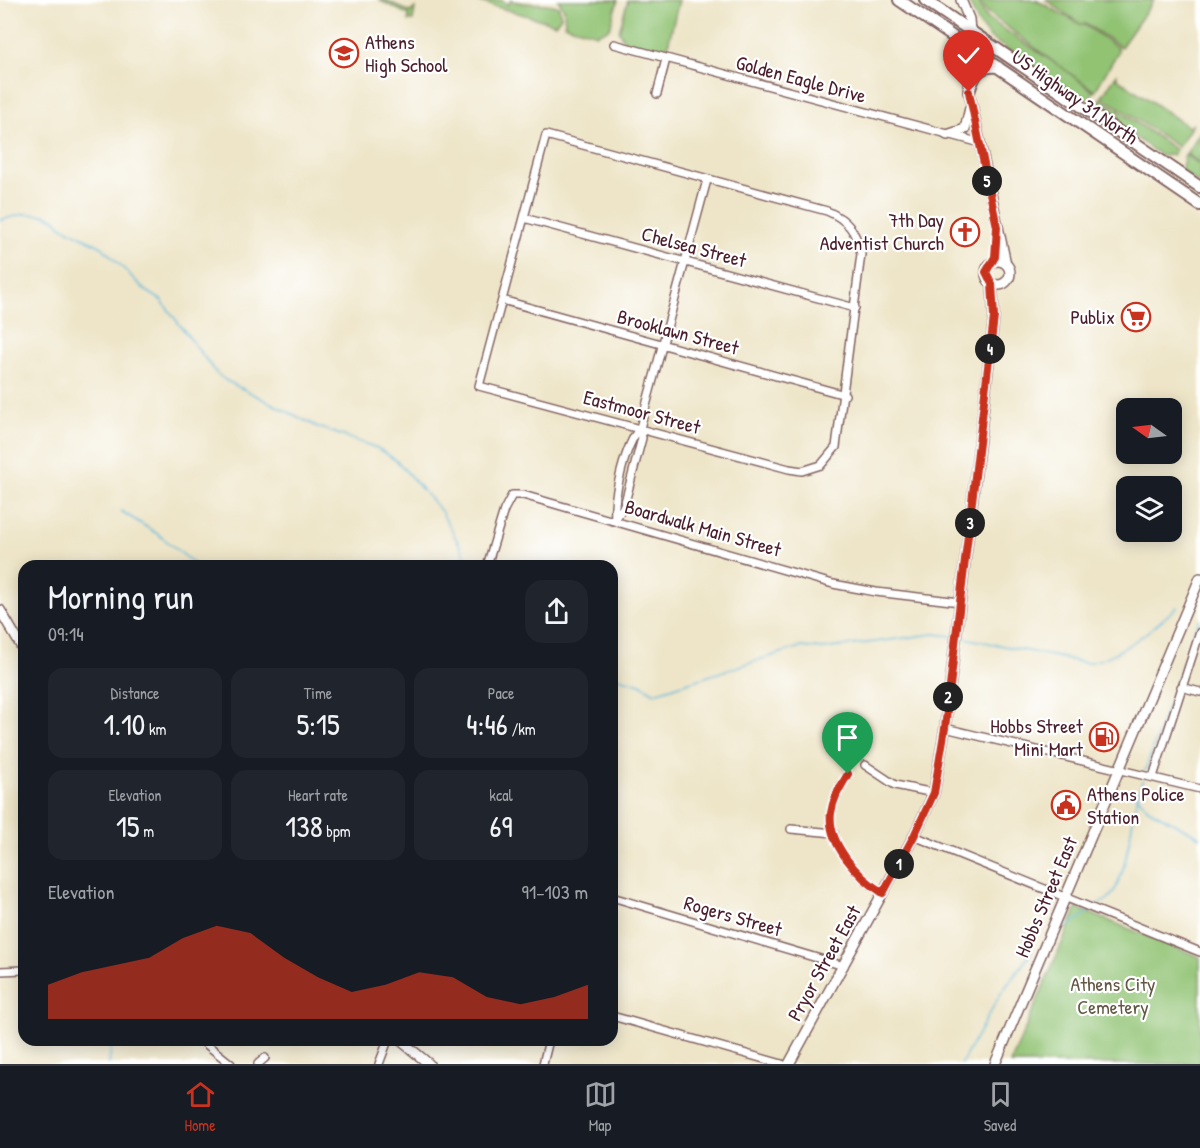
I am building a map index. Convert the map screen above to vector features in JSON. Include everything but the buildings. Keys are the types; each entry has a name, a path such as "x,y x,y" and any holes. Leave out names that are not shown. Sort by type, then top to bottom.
{"main road":[{"name":"US Highway 31 North","path":"899,0 1200,205"},
{"path":"927,1 943,0"},
{"name":"US Highway 31 North","path":"927,1 1200,187"},
{"path":"970,96 973,80 980,70 988,66 999,67"}],"street":[{"path":"961,0 969,19 970,32 966,63 970,96 997,227 1006,264 1011,272 1006,282 1000,285 992,284 986,272 994,261 997,227"},
{"name":"Golden Eagle Drive","path":"614,44 981,143"},
{"path":"657,94 666,59"},
{"path":"947,135 965,129 970,96"},
{"name":"Eastmoor Street","path":"546,135 827,211 850,225 858,239 861,254 845,395 836,447 820,465 802,471 479,386 524,218 546,135"},
{"path":"615,520 614,504 632,437 640,428 707,180"},
{"name":"Chelsea Street","path":"524,218 855,308"},
{"path":"994,261 1006,264"},
{"name":"Pryor Street East","path":"789,1064 914,836 934,793 945,728 994,317 1000,292 1006,282"},
{"name":"Pryor Street East","path":"992,284 994,317"},
{"name":"Brooklawn Street","path":"502,300 845,395"},
{"name":"Boardwalk Main Street","path":"489,560 504,510 512,495 540,498 833,584 960,602"},
{"name":"Hobbs Street East","path":"994,1064 1200,578"},
{"path":"0,609 18,640"},
{"path":"1153,777 1180,687 1200,632"},
{"path":"1180,687 1200,692"},
{"path":"945,728 1200,789"},
{"path":"865,765 895,785 934,793"},
{"path":"848,774 836,796 831,815 834,833 844,855 856,870 883,893"},
{"path":"791,829 834,833"},
{"path":"914,836 1200,952"},
{"name":"Rogers Street","path":"618,899 844,966"},
{"path":"0,971 18,970"},
{"path":"618,1018 782,1064"},
{"path":"208,1046 231,1064"},
{"path":"379,1064 386,1046"},
{"path":"407,1046 429,1064"},
{"path":"543,1064 548,1046"},
{"path":"258,1064 265,1058"}],"green space":[{"path":"379,0 386,0 410,12 415,8 413,21 408,21 409,15"},
{"path":"473,0 501,0 508,5 511,0 554,5 559,7 561,17 555,24"},
{"path":"558,0 618,0 610,28 597,34 565,25 564,9"},
{"path":"628,0 679,0 666,53 624,41 619,31"},
{"path":"968,0 978,0 986,17 1059,66 986,11 980,0 1036,0 1082,25 1046,0 1154,0 1121,47 1083,24 1118,48 1118,52 1095,91 1060,66 1094,92 1086,100 990,38 979,24"},
{"path":"1117,74 1117,78 1189,127 1193,124 1178,147 1102,96"},
{"path":"1101,98 1176,150 1172,155 1162,156 1100,113 1097,107"},
{"path":"1200,132 1200,163 1186,154"},
{"path":"1185,155 1200,165 1200,184 1181,171"},
{"name":"Athens City Cemetery","path":"1077,908 1200,957 1200,1064 1010,1064"}],"waterway":[{"path":"0,220 24,214 45,215 102,247 145,290 161,300 216,373 225,380 318,427 377,448 397,461 441,511 468,560"},
{"path":"121,511 159,535 190,560"},
{"path":"960,637 1086,663 1097,661 1122,649 1146,633 1177,607"},
{"path":"1145,771 1194,631 1200,620"},
{"path":"618,678 640,684 655,693 800,647 823,649 934,634 952,636"},
{"path":"1095,905 1108,899 1121,876 1143,779"},
{"path":"1137,795 1148,809 1200,837"},
{"path":"1066,928 1090,911"},
{"path":"961,1064 1001,993 1032,952"},
{"path":"109,1064 110,1046"}],"place":[{"name":"Athens High School","path":"344,53"},
{"name":"7th Day Adventist Church","path":"965,232"},
{"name":"Publix","path":"1136,317"},
{"name":"Hobbs Street Mini Mart","path":"1104,737"},
{"name":"Athens Police Station","path":"1066,805"}],"route":[{"path":"848,774 836,796 831,815 834,833 844,855 856,870 883,893 934,793 945,728 994,317 992,284 987,279 986,272 988,266 994,261 997,249 997,227 969,92"}]}
